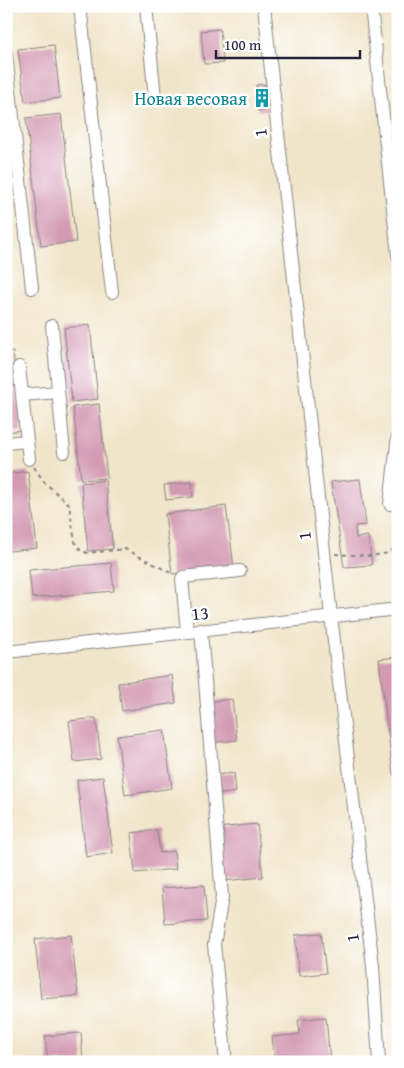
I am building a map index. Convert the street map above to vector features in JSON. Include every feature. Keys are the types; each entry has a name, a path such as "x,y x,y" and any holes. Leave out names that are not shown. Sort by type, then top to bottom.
{"street":[{"path":"80,6 112,292"},
{"path":"146,6 155,98"},
{"name":"1","path":"264,6 331,616 373,966 379,1062"},
{"path":"371,6 398,255"},
{"path":"6,54 32,288"},
{"path":"52,326 64,452"},
{"path":"19,367 29,459"},
{"path":"22,395 58,392"},
{"path":"390,504 398,435"},
{"path":"6,443 27,441"},
{"path":"188,632 183,577 240,571"},
{"name":"13","path":"6,652 398,609"},
{"path":"202,630 222,897 214,945 226,1062"}],"path":[{"path":"29,459 44,483 69,504 75,542 81,551 88,553 129,550 182,579"},
{"path":"342,553 371,556 389,553 398,543"}],"building":[{"path":"220,29 223,63 204,64 201,31"},
{"path":"54,45 60,98 25,102 18,49"},
{"name":"Новая весовая","path":"265,84 267,110 258,111 256,85"},
{"path":"61,114 76,242 41,246 26,118"},
{"path":"90,325 98,399 72,402 64,328"},
{"path":"6,352 13,352 22,430 6,432"},
{"path":"99,404 107,478 81,480 73,407"},
{"path":"28,471 37,548 9,551 6,531 6,474"},
{"path":"360,479 366,525 355,526 356,538 368,536 372,565 344,567 331,482"},
{"path":"105,480 113,549 88,551 81,483"},
{"path":"192,482 193,497 166,500 164,485"},
{"path":"226,506 234,567 172,574 165,514"},
{"path":"111,563 114,591 32,598 29,570"},
{"path":"398,657 398,775 393,775 379,659"},
{"path":"172,675 176,703 122,711 118,683"},
{"path":"232,699 237,740 210,743 206,702"},
{"path":"96,718 101,759 74,762 69,721"},
{"path":"164,730 172,788 125,795 117,736"},
{"path":"234,773 236,792 215,795 213,775"},
{"path":"103,777 113,853 86,857 77,780"},
{"path":"257,824 263,877 223,881 218,828"},
{"path":"157,830 160,853 174,851 176,869 135,873 131,833"},
{"path":"204,885 207,921 165,924 162,888"},
{"path":"321,933 326,973 299,976 295,935"},
{"path":"71,935 78,996 41,999 35,939"},
{"path":"326,1017 330,1062 275,1062 272,1037 300,1034 298,1020"},
{"path":"81,1033 83,1062 48,1062 45,1036"}],"place":[{"name":"Новая весовая","path":"262,98"}]}
